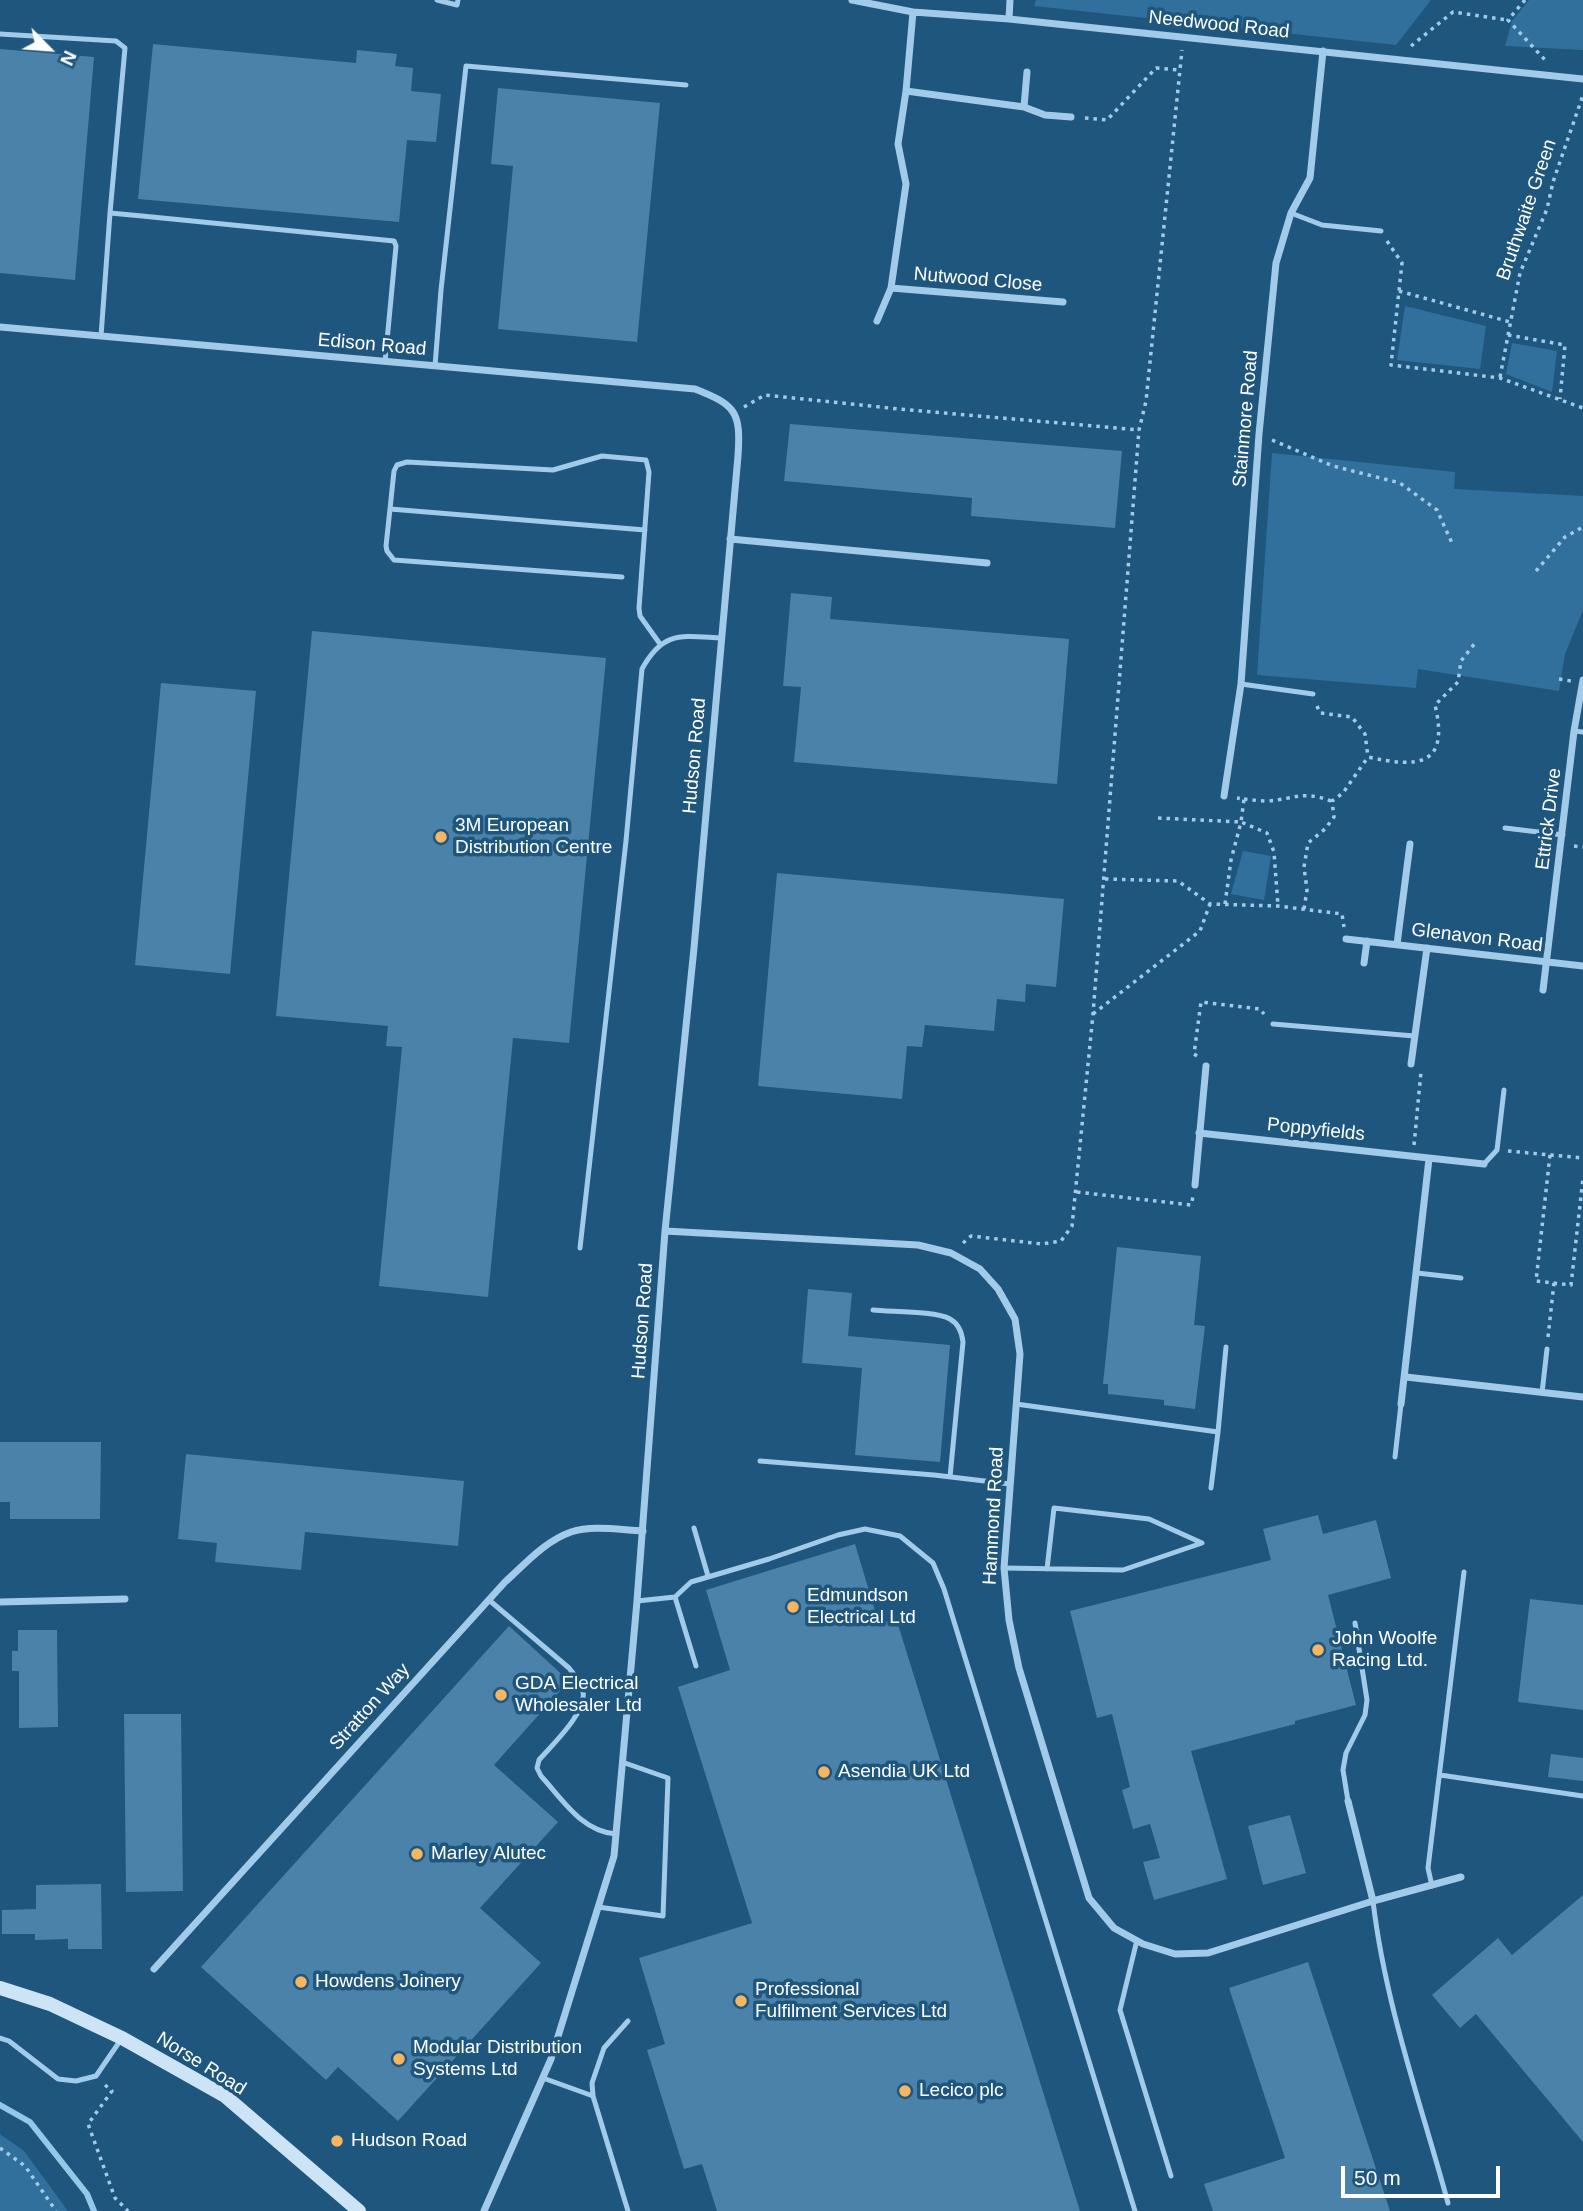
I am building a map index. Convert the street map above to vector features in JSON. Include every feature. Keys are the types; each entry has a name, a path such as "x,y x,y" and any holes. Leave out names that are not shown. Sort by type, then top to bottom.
{"street":[{"name":"Needwood Road","path":"852,0 913,12 1009,19 1583,79"},
{"path":"1009,19 1010,0"},
{"name":"Nutwood Close","path":"877,321 891,288 906,184 898,144 913,12"},
{"name":"Stainmore Road","path":"1224,796 1241,684 1259,434 1276,263 1291,213 1310,178 1322,51"},
{"path":"1024,107 1027,72"},
{"path":"906,91 1024,107 1045,115 1071,117"},
{"name":"Nutwood Close","path":"891,288 1063,302"},
{"name":"Edison Road","path":"0,327 695,389 718,398 734,411"},
{"name":"Hudson Road","path":"484,2211 551,2059 614,1856 643,1531 665,1231 694,948 740,432 734,411"},
{"path":"730,539 987,563"},
{"name":"Ettrick Drive","path":"1542,990 1548,963 1563,835 1579,732 1583,680"},
{"path":"1397,944 1410,844"},
{"name":"Glenavon Road","path":"1346,939 1583,966"},
{"path":"1364,963 1367,941"},
{"path":"1411,1064 1427,948"},
{"path":"1195,1185 1206,1066"},
{"name":"Poppyfields","path":"1199,1133 1484,1164"},
{"path":"1401,1404 1429,1159"},
{"name":"Hammond Road","path":"665,1231 918,1245 951,1253 980,1269 998,1289 1015,1320 1020,1354 1004,1569 1009,1620 1019,1668 1089,1898 1114,1928 1175,1954 1208,1953 1461,1877"},
{"path":"1406,1377 1583,1397"},
{"name":"Stratton Way","path":"154,1969 489,1600 538,1551 571,1532 607,1529 643,1531"},
{"path":"0,1602 125,1599"},
{"path":"1348,1801 1373,1902"},
{"name":"Norse Road","path":"0,1988 50,2004 122,2038 225,2096 359,2211"}],"lane":[{"path":"437,0 457,5 458,0"},
{"path":"0,34 116,41 125,48 101,337"},
{"path":"435,366 466,66 686,85"},
{"path":"110,213 394,241 396,246 385,362"},
{"path":"1291,213 1322,225 1381,231"},
{"path":"622,577 394,560 386,546 394,467 401,463 554,470 602,456 646,460 649,466 639,608 640,616 660,644"},
{"path":"390,509 645,530"},
{"path":"580,1248 642,669 649,655 671,638 721,638"},
{"path":"1241,684 1313,694"},
{"path":"1505,828 1563,835"},
{"path":"1273,1024 1414,1036"},
{"path":"1484,1164 1497,1150 1504,1090"},
{"path":"1417,1273 1461,1279"},
{"path":"873,1310 937,1315 950,1319 962,1334 950,1477"},
{"path":"1211,1488 1226,1347"},
{"path":"1542,1392 1547,1349"},
{"path":"1016,1404 1218,1432"},
{"path":"1395,1457 1401,1404"},
{"path":"760,1461 1010,1484"},
{"path":"1004,1569 1123,1570 1202,1543 1149,1519 1054,1508 1046,1569"},
{"path":"694,1528 708,1576"},
{"path":"637,1601 675,1597 683,1586 691,1582 838,1535 865,1529 900,1536 933,1563 944,1589 1135,2211"},
{"path":"1432,1886 1428,1868 1464,1572"},
{"path":"675,1597 696,1666"},
{"path":"489,1600 569,1668 580,1682 584,1693 577,1714 539,1760 537,1768 541,1776 585,1822 604,1833 616,1833"},
{"path":"1348,1801 1343,1770 1346,1753 1365,1715 1367,1700 1355,1623"},
{"path":"598,1907 663,1916 668,1778 622,1762"},
{"path":"1440,1775 1583,1796"},
{"path":"1373,1902 1386,1982 1448,2203"},
{"path":"1137,1940 1120,2010 1171,2176"},
{"path":"628,2021 604,2048 592,2083 593,2096 628,2211"},
{"path":"0,2038 9,2041 58,2079 76,2081 96,2076 122,2038"},
{"path":"543,2078 593,2096"}],"path":[{"path":"1508,20 1525,0"},
{"path":"1395,58 1453,12 1508,20 1559,76"},
{"path":"951,1253 971,1236 1042,1244 1061,1241 1072,1226 1093,1014 1139,430 1146,401 1184,38"},
{"path":"1071,117 1107,120 1156,68 1180,70"},
{"name":"Bruthwaite Green","path":"1500,378 1520,273 1547,209 1553,182 1583,95"},
{"path":"1381,231 1402,263 1391,365 1500,378 1583,408"},
{"path":"1399,291 1510,322"},
{"path":"1508,335 1565,345 1560,399"},
{"path":"734,411 765,395 899,410 1139,430"},
{"path":"1259,434 1333,466 1400,483 1437,510 1452,543"},
{"path":"1536,571 1565,537 1583,527"},
{"path":"1368,757 1415,764 1432,755 1439,741 1440,724 1435,705 1458,681 1461,661 1475,643"},
{"path":"1313,694 1320,713 1352,717 1365,734 1368,757 1343,793 1332,801"},
{"path":"1224,796 1268,801 1296,795 1316,795 1332,801"},
{"path":"1225,904 1244,799"},
{"path":"1304,909 1307,890 1304,867 1308,844 1334,817 1332,801"},
{"path":"1158,817 1241,822 1267,833 1274,852 1278,906"},
{"path":"1104,879 1178,881 1210,904 1278,906 1342,914 1346,939"},
{"path":"1093,1014 1200,931 1210,904"},
{"path":"1206,1066 1194,1054 1201,1002 1260,1009 1273,1024"},
{"path":"1411,1064 1421,1071 1412,1157"},
{"path":"1497,1150 1583,1158"},
{"path":"1550,1154 1536,1281 1571,1285 1583,1178"},
{"path":"1077,1192 1191,1205 1195,1185"},
{"path":"1547,1349 1553,1283"},
{"path":"96,2076 112,2091 88,2124 115,2198 128,2211"},
{"path":"0,2148 25,2166 56,2211"}],"shaded area":[{"path":"1036,0 1431,0 1396,45 1034,6"},
{"path":"1529,0 1583,0 1583,50 1505,46 1512,21"},
{"path":"1405,306 1486,326 1480,369 1397,360"},
{"path":"1512,343 1557,351 1552,392 1506,374"},
{"path":"1272,453 1455,472 1454,489 1583,496 1583,610 1565,654 1559,691 1418,669 1416,688 1257,675"},
{"path":"1243,851 1271,856 1264,900 1231,894"},
{"path":"0,2134 24,2151 68,2211 0,2211"}],"building":[{"path":"153,44 356,63 357,50 397,54 395,66 413,68 411,91 441,94 436,142 407,140 399,222 138,199"},
{"path":"0,49 94,57 75,280 0,273"},
{"path":"498,88 660,103 637,342 498,329 513,166 491,164"},
{"path":"790,424 1122,451 1115,528 971,516 972,498 784,481"},
{"path":"791,593 832,597 830,619 1069,639 1057,784 794,762 801,687 783,686"},
{"name":"3M European Distribution Centre","path":"312,631 606,658 569,1043 513,1038 488,1297 379,1286 402,1047 386,1046 388,1026 276,1016"},
{"path":"161,683 256,691 230,974 135,965"},
{"path":"777,873 1064,899 1056,987 1026,984 1025,1002 997,999 994,1031 925,1025 922,1047 907,1046 902,1099 758,1086"},
{"path":"1117,1247 1201,1256 1194,1325 1205,1326 1195,1409 1164,1405 1164,1400 1108,1394 1108,1384 1103,1384"},
{"path":"808,1289 852,1293 848,1336 950,1345 940,1462 855,1455 862,1368 802,1363"},
{"path":"0,1442 101,1442 100,1519 10,1519 10,1502 0,1502"},
{"path":"186,1454 464,1481 458,1546 305,1532 301,1570 215,1562 217,1543 178,1539"},
{"path":"1318,1515 1323,1534 1376,1520 1391,1578 1328,1595 1356,1705 1191,1751 1227,1879 1154,1900 1143,1862 1160,1858 1150,1824 1133,1829 1122,1790 1130,1787 1112,1714 1097,1718 1070,1611 1271,1560 1263,1529"},
{"path":"855,1544 879,1624 896,1618 1080,2211 717,2211 702,2164 684,2169 647,2050 665,2044 639,1958 752,1923 678,1687 730,1670 706,1590"},
{"path":"1530,1599 1583,1605 1583,1710 1518,1702"},
{"path":"509,1626 569,1681 494,1765 558,1822 480,1908 541,1963 398,2121 338,2067 326,2080 201,1967"},
{"path":"18,1630 57,1630 58,1727 19,1728 19,1671 12,1671 12,1651 18,1651"},
{"path":"124,1714 181,1714 183,1891 126,1892"},
{"path":"1551,1754 1583,1758 1583,1781 1548,1777"},
{"path":"1290,1815 1306,1873 1263,1885 1248,1826"},
{"path":"101,1884 102,1949 68,1949 68,1939 35,1940 35,1934 2,1934 2,1910 36,1909 36,1885"},
{"path":"1583,1895 1583,2142 1476,2014 1460,2028 1432,1995 1498,1938 1512,1955"},
{"path":"1308,1962 1390,2211 1213,2211 1204,2184 1285,2158 1229,1988"}],"waterway":[{"path":"0,2105 30,2122 87,2194 94,2211"}],"place":[{"name":"3M European Distribution Centre","path":"441,837"},
{"name":"Edmundson Electrical Ltd","path":"793,1607"},
{"name":"John Woolfe Racing Ltd.","path":"1318,1650"},
{"name":"GDA Electrical Wholesaler Ltd","path":"501,1695"},
{"name":"Asendia UK Ltd","path":"824,1772"},
{"name":"Marley Alutec","path":"417,1854"},
{"name":"Howdens Joinery","path":"301,1982"},
{"name":"Professional Fulfilment Services Ltd","path":"741,2001"},
{"name":"Modular Distribution Systems Ltd","path":"399,2059"},
{"name":"Lecico plc","path":"905,2091"},
{"name":"Hudson Road","path":"337,2141"}]}
